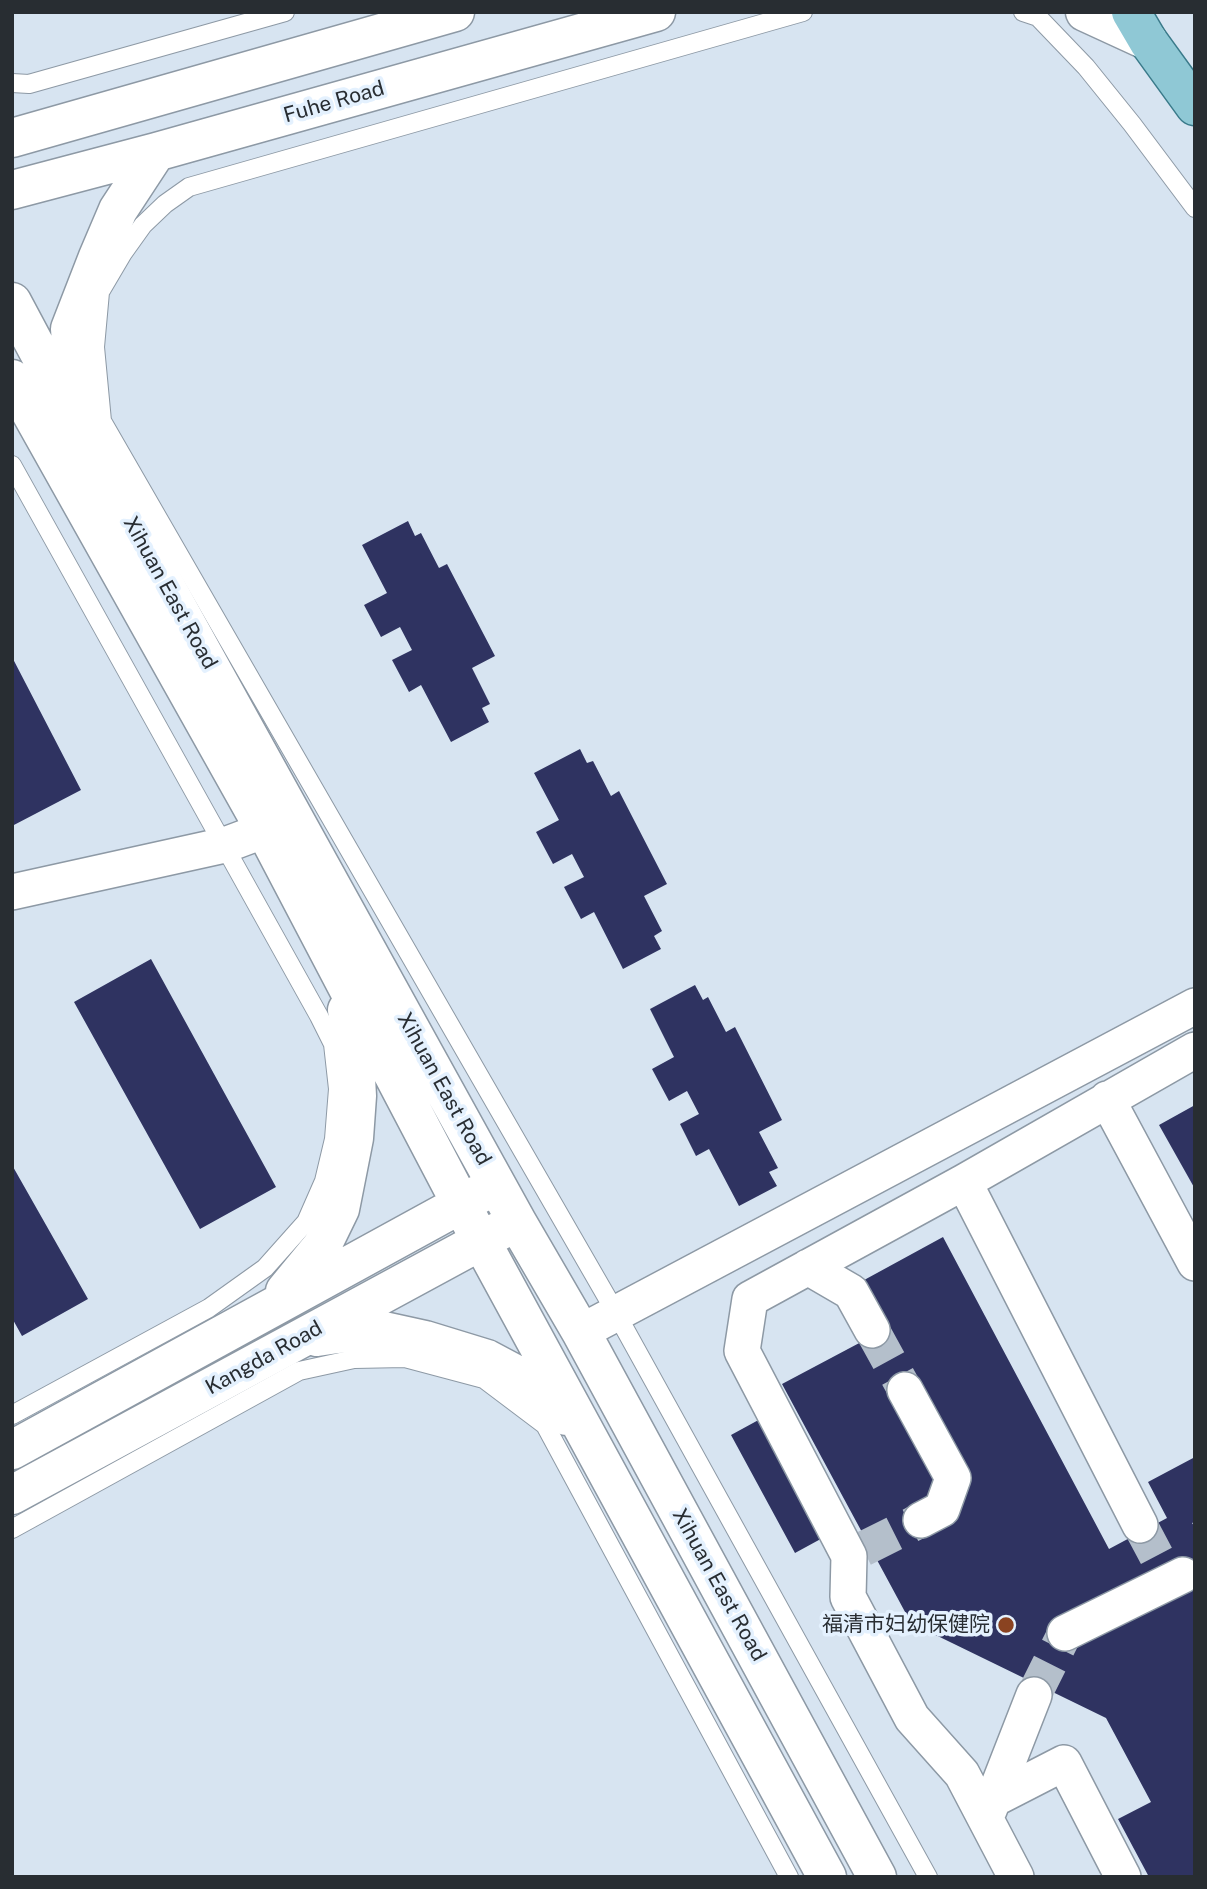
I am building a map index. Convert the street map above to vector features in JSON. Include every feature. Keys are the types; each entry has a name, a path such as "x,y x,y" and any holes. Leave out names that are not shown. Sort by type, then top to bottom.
{"main road":[{"path":"1139,26 1195,106"}],"street":[{"path":"12,138 454,12"},
{"name":"Fuhe Road","path":"12,190 656,12"},
{"path":"1085,12 1139,26"},
{"path":"108,482 76,399 70,328 118,210 156,152"},
{"name":"Xihuan East Road","path":"12,302 108,482 517,1222 581,1332 877,1877"},
{"name":"Xihuan East Road","path":"12,379 265,830 461,1204 827,1877"},
{"path":"12,406 48,444"},
{"path":"12,892 225,845 265,830"},
{"path":"269,1309 322,1246 340,1209 352,1150 357,1097 354,1043 337,967"},
{"path":"581,1332 1195,1006"},
{"path":"1016,1877 989,1810 962,1774 912,1718 848,1597 843,1550 742,1351 750,1299 964,1182 1195,1050"},
{"path":"1107,1099 1195,1263"},
{"path":"964,1182 1140,1525"},
{"name":"Kangda Road","path":"12,1450 497,1184"},
{"name":"Kangda Road","path":"12,1495 517,1222"},
{"path":"808,1267 851,1292 872,1330"},
{"path":"298,1340 384,1331 487,1359 519,1376 549,1399 589,1440"},
{"path":"905,1390 953,1478 942,1509 921,1520"},
{"path":"1065,1633 1171,1571"},
{"path":"989,1810 1034,1695"},
{"path":"989,1810 1064,1763 1123,1877"}],"lane":[{"path":"12,83 29,84 285,12"},
{"path":"803,12 189,187 164,204 143,225 100,292 95,347 102,421 616,1313 928,1877"},
{"path":"1023,12 1038,16 1086,67 1195,208"},
{"path":"12,465 333,1044 338,1089 334,1139 324,1181 306,1222 265,1268 209,1308 12,1415"},
{"path":"12,1529 299,1371 354,1359 405,1357 484,1379 545,1425 789,1877"}],"building":[{"path":"408,521 415,536 421,533 439,568 447,564 495,656 472,668 490,704 482,708 489,722 451,742 421,685 409,692 392,660 412,650 400,627 381,637 364,605 387,593 362,545"},
{"path":"12,657 81,790 12,826"},
{"path":"580,749 587,763 593,761 611,796 619,791 667,884 644,896 662,931 654,936 661,949 623,969 594,912 581,919 564,887 584,877 572,854 553,864 536,832 559,820 534,773"},
{"path":"151,959 276,1187 200,1229 74,1002"},
{"path":"695,985 703,1000 708,997 726,1032 735,1027 782,1120 759,1132 778,1168 769,1172 777,1186 739,1206 709,1149 696,1156 680,1124 699,1114 687,1091 669,1101 652,1069 674,1057 650,1009"},
{"path":"1195,1105 1195,1189 1159,1125"},
{"path":"12,1165 88,1299 22,1336 12,1318"},
{"path":"943,1237 1109,1549 1167,1518 1148,1482 1195,1457 1195,1522 1192,1523 1195,1527 1195,1877 1149,1877 1118,1819 1151,1802 1106,1718 911,1623 782,1384 880,1332 855,1285"},
{"path":"764,1417 828,1535 795,1553 731,1435"}],"tunnel":[{"path":"872,1330 905,1390"},
{"path":"863,1549 921,1520"},
{"path":"1140,1525 1157,1557"},
{"path":"1034,1695 1065,1633"}],"place":[{"name":"福清市妇幼保健院","path":"1006,1625"}]}
